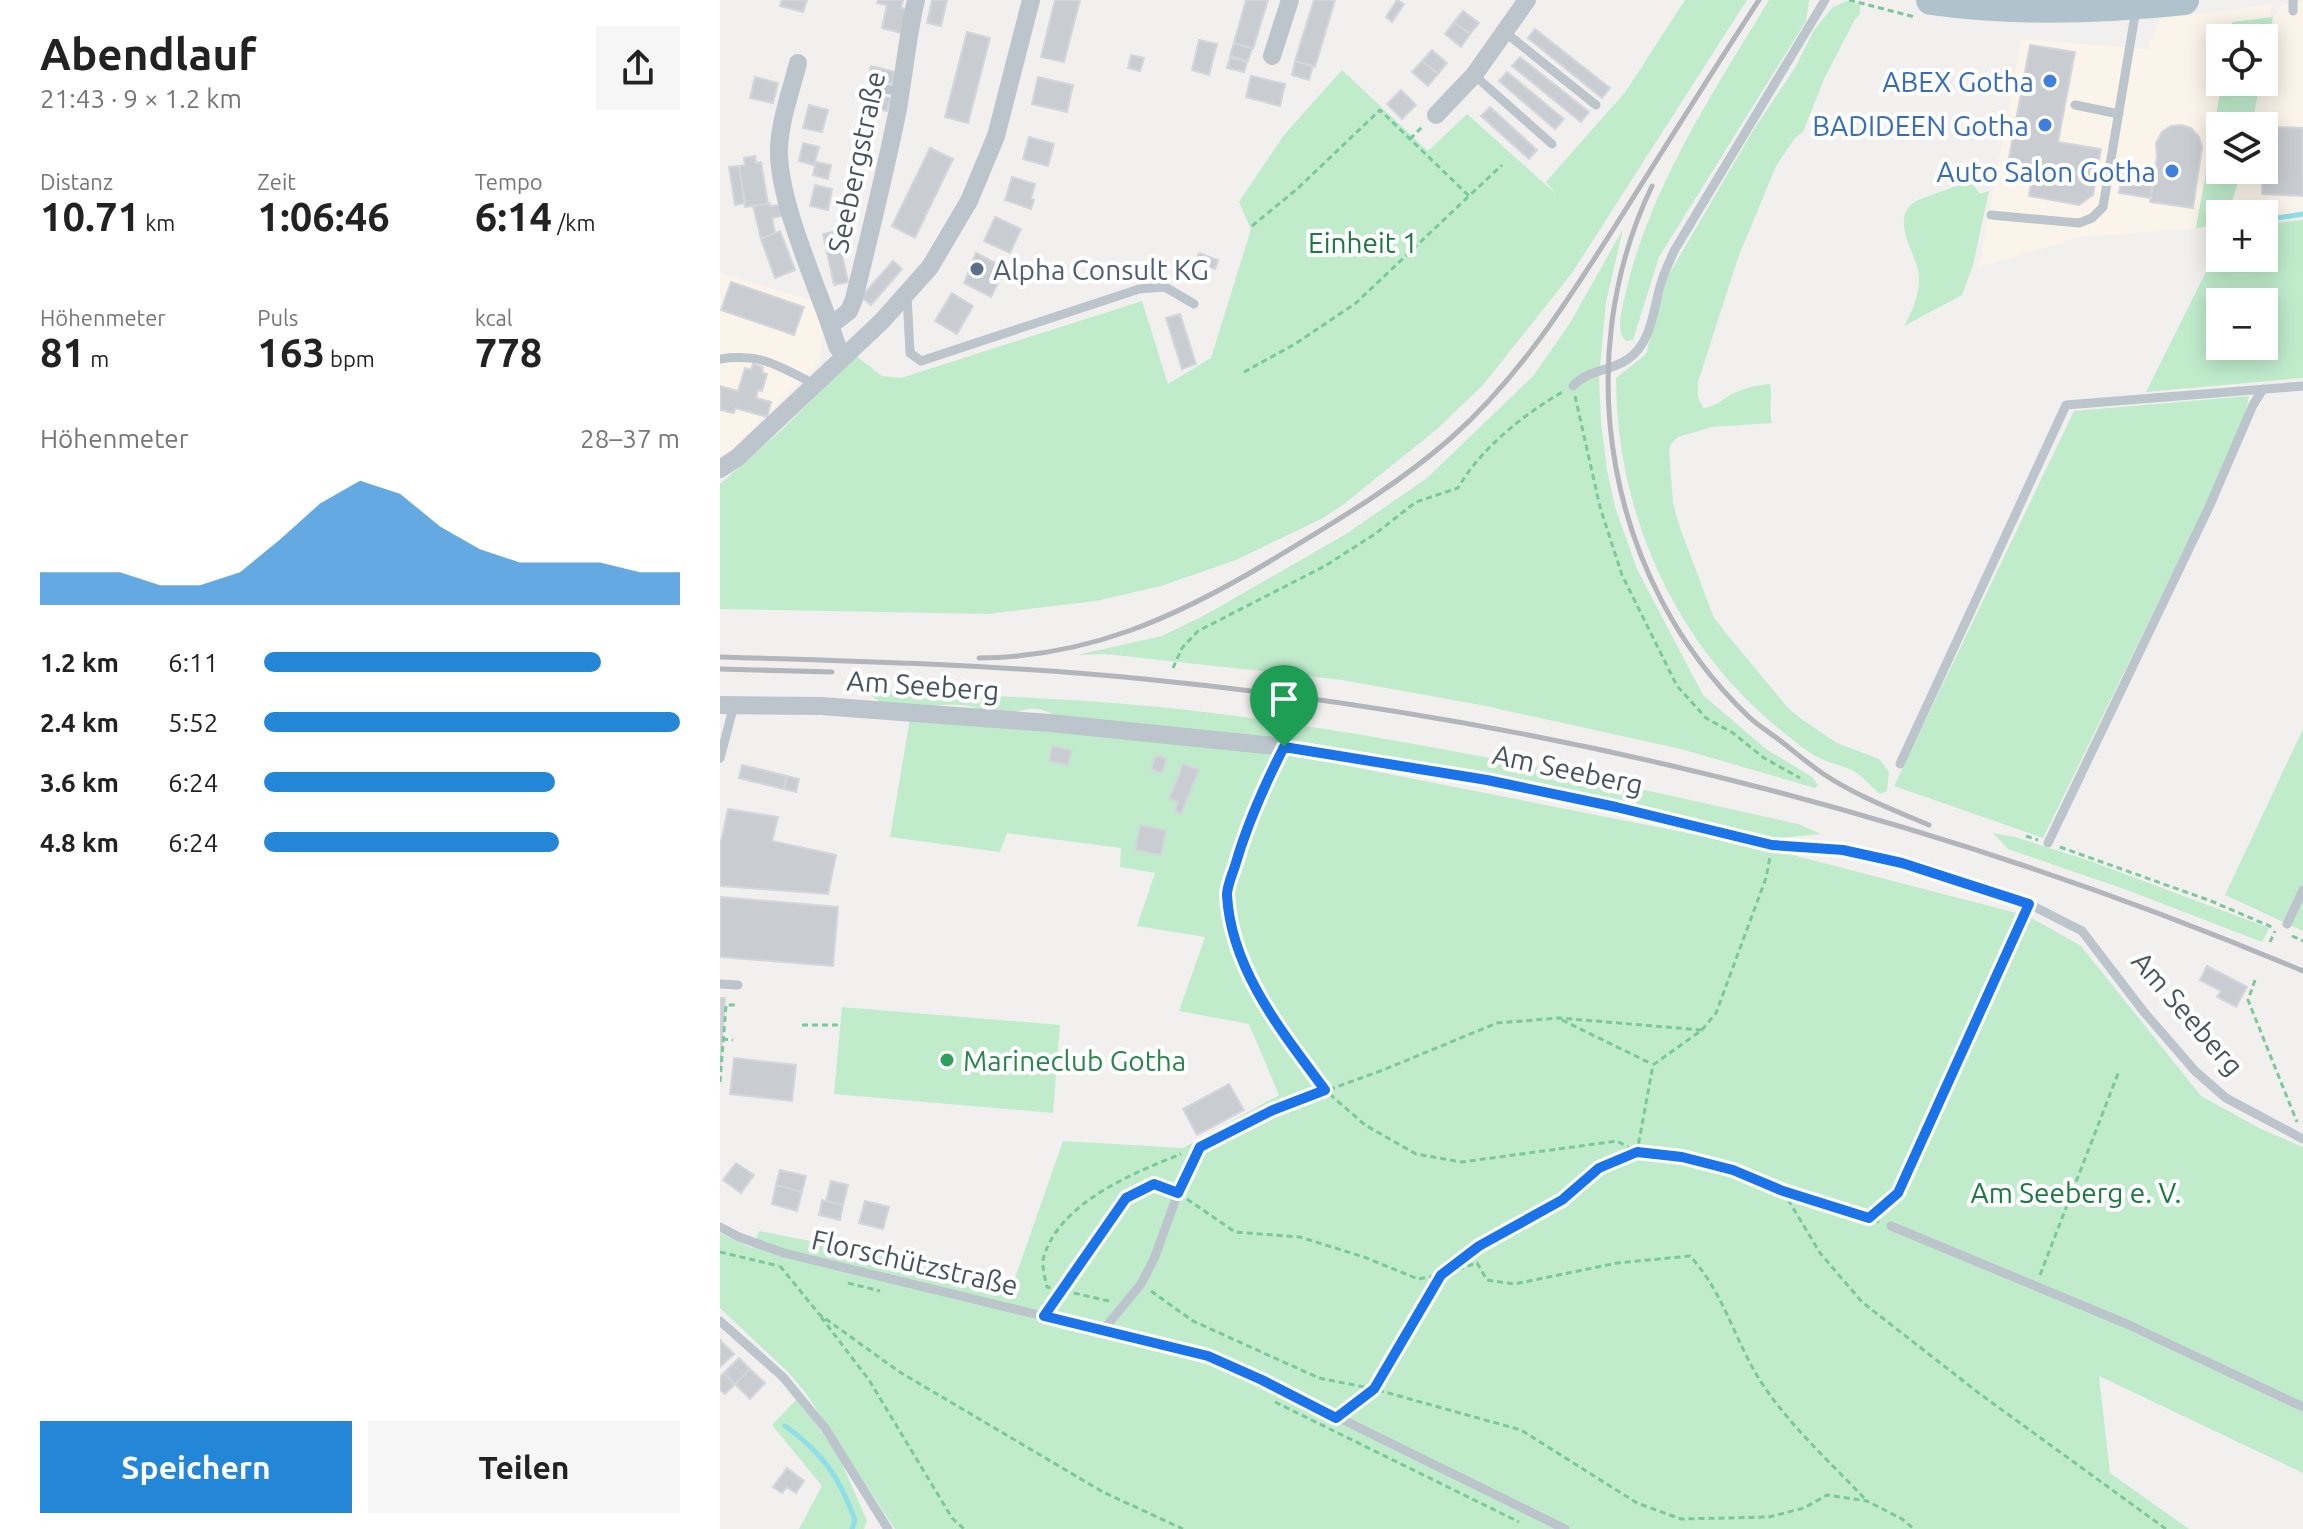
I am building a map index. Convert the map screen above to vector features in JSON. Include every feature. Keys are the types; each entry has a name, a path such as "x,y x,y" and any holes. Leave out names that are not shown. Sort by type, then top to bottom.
{"main road":[{"path":"1931,0 2047,8 2184,0"}],"street":[{"name":"Seebergstraße","path":"830,326 849,311 854,299 901,92 907,59 906,43 916,0"},
{"path":"720,469 738,457 815,385 907,295 930,267 951,234 986,161 1004,110 1031,0"},
{"path":"1272,56 1290,0"},
{"path":"1436,115 1474,75 1527,0"},
{"path":"798,63 779,149 782,180 837,346 844,356"},
{"name":"Am Seeberg","path":"727,705 821,706 1035,721 1284,747"}],"lane":[{"path":"1573,386 1583,375 1626,361 1640,348 1674,251 1825,0"},
{"path":"1991,215 2079,223 2092,218 2103,207 2137,5"},
{"path":"1506,33 1596,105"},
{"path":"1474,75 1552,144"},
{"path":"871,86 901,92"},
{"path":"2075,105 2119,114"},
{"path":"907,295 910,353 921,361 1139,289 1165,287 1194,304"},
{"path":"720,359 767,360 815,385"},
{"path":"1900,764 2066,405 2303,386"},
{"path":"2048,843 2263,389"},
{"path":"720,758 727,705"},
{"name":"Am Seeberg","path":"1284,747 1487,780 1772,845 1843,850 1902,863 2029,904 2082,931 2144,1012 2195,1071 2226,1098 2303,1139"},
{"path":"2287,924 2303,890"},
{"path":"720,984 738,985"},
{"path":"1104,1329 1141,1284 1200,1147"},
{"path":"1891,1226 2127,1324 2303,1407"},
{"name":"Florschützstraße","path":"720,1227 784,1253 1208,1356 1565,1529"},
{"path":"720,1321 783,1377 825,1428 888,1529"}],"path":[{"path":"1252,226 1297,189 1380,110 1469,196"},
{"path":"1244,372 1295,344 1356,303 1502,165"},
{"path":"1173,668 1182,648 1198,631 1325,566 1375,534 1416,502 1458,488 1471,466 1514,427 1536,408 1573,386 1600,507 1622,575 1677,686 1706,718 1733,733 1764,758 1800,778"},
{"path":"1284,747 1263,787 1243,838 1227,893 1234,933 1249,976 1279,1029 1325,1090 1365,1125 1416,1154 1462,1162 1617,1141 1637,1152 1682,1157 1733,1170 1783,1191 1891,1226"},
{"path":"2026,836 2211,901 2276,929"},
{"path":"1637,1152 1653,1065 1702,1030 1716,1013 1766,878 1772,845"},
{"path":"1869,1218 1898,1193 2029,904"},
{"path":"2290,935 2303,941"},
{"path":"2255,980 2248,1000 2298,1123"},
{"path":"720,1082 726,1005 737,1005"},
{"path":"1125,1304 1047,1287 1043,1258 1061,1225 1094,1195 1149,1166 1200,1147 1273,1110 1383,1070 1497,1023 1559,1018 1702,1030"},
{"path":"1559,1018 1653,1065"},
{"path":"802,1025 840,1025"},
{"path":"723,1039 733,1040"},
{"path":"2036,1286 2119,1071"},
{"path":"1336,1418 1374,1389 1441,1275 1479,1246 1562,1200 1599,1168 1637,1152"},
{"path":"1044,1316 1126,1198 1154,1184 1178,1193 1235,1232 1300,1237 1364,1257 1418,1279 1477,1263 1487,1280 1514,1284 1617,1263 1690,1256 1708,1276 1763,1384 1804,1435 1867,1501"},
{"path":"1783,1191 1820,1253 1862,1302 1980,1394 2166,1529"},
{"path":"720,1252 795,1270"},
{"path":"780,1266 869,1380 952,1518 964,1529"},
{"path":"839,1281 884,1292"},
{"path":"1141,1284 1193,1321 1319,1378 1374,1389 1521,1430 1637,1503 1681,1519 1769,1517 1804,1508 1827,1495 1867,1501 1902,1519 1914,1529"},
{"path":"819,1314 898,1371 987,1424 1103,1492 1183,1529"},
{"path":"1268,1399 1520,1522"}],"shaded area":[{"path":"2303,1 2303,212 2278,216 2278,200 2206,200 2206,228 2081,237 1979,267 2021,39 2147,49 2160,19 2272,4 2269,24 2206,24 2206,96 2259,96 2257,112 2206,112 2206,184 2278,184 2278,112 2258,112 2261,96 2278,96 2278,24 2272,24 2282,5"},
{"path":"720,273 811,300 822,329 819,363 730,451 720,456"}],"green space":[{"name":"Einheit 1","path":"1685,0 1747,0 1572,273 1483,385 1436,430 1323,518 1236,560 1161,586 1096,601 987,614 720,609 720,484 783,429 856,356 882,376 901,378 1142,301 1168,384 1211,358 1251,229 1239,202 1284,135 1342,70 1428,151 1467,114 1557,195 1546,182 1626,91"},
{"path":"1769,0 1809,0 1806,21 1659,257 1633,340 1626,341 1621,332 1621,314 1636,255 1650,217 1685,142"},
{"path":"1847,1 1860,5 1860,14 1824,79 1803,132 1795,138 1776,166 1738,258 1698,382 1698,397 1703,408 1715,405 1741,390 1770,384 1772,423 1712,427 1678,437 1669,450 1673,503 1714,618 1788,708 1837,743 1879,759 1889,772 1887,791 1880,794 1852,770 1805,750 1749,702 1715,664 1685,622 1641,530 1627,480 1619,430 1616,378 1646,354 1668,276 1754,129 1795,68 1814,30 1833,7"},
{"path":"2273,17 2272,24 2232,22"},
{"path":"2220,96 2257,96 2255,112 2217,112"},
{"path":"2206,172 2206,184 2238,184 2232,200 2206,200 2206,227 2196,228"},
{"path":"1970,181 1980,194 1989,191 1973,265 1962,295 1904,326 1915,302 1919,282 1904,225 1909,207 1918,200"},
{"path":"2303,220 2303,378 2146,392 2206,272 2278,272 2278,223"},
{"path":"1623,229 1606,302 1599,377 1601,423 1615,507 1637,569 1703,695 1766,749 1812,777 1818,785 1815,788 1681,749 1481,705 1342,680 1106,654 1077,655 1162,636 1205,615 1346,534 1427,478 1534,375 1570,323"},
{"path":"2249,396 2245,417 2221,474 2043,838 1894,786 2074,411"},
{"path":"866,690 1120,704 1354,733 1577,776 1798,824 1821,834 1779,838 1748,835 1571,792 1272,738 1066,719 1036,709 1000,715 955,705 900,706 876,699"},
{"name":"Am Seeberg e. V.","path":"910,719 1272,751 1769,849 2028,916 2081,946 2201,1096 2261,1129 2303,1147 2303,1473 2099,1376 2110,1473 2189,1529 895,1529 805,1392 720,1308 720,1233 752,1248 759,1231 1014,1281 1063,1141 1183,1148 1279,1095 1249,1024 1179,1011 1205,937 1137,926 1155,873 1120,867 1121,848 1007,833 1000,852 890,837"},
{"path":"2303,729 2303,931 2225,895"},
{"path":"1993,833 2090,861 2269,928 2262,942 2127,890 2008,849"},
{"name":"Marineclub Gotha","path":"842,1007 1060,1025 1053,1113 834,1094"},
{"path":"798,1398 840,1459 867,1521 864,1529 799,1529 822,1486 772,1425"}],"building":[{"path":"782,0 807,0 803,12 780,6"},
{"path":"878,0 903,0 901,8 907,9 901,33 882,28 887,5 877,3"},
{"path":"932,0 947,0 941,26 927,23"},
{"path":"1055,0 1080,0 1064,62 1041,57"},
{"path":"1246,0 1268,0 1253,49 1234,43"},
{"path":"1314,0 1335,0 1315,67 1295,61"},
{"path":"1397,0 1404,4 1392,22 1386,17"},
{"path":"1463,11 1479,23 1470,34 1454,22"},
{"path":"1454,22 1470,34 1461,47 1445,34"},
{"path":"1535,29 1610,88 1602,98 1528,38"},
{"path":"967,32 990,38 968,123 945,117"},
{"path":"1199,40 1217,44 1209,75 1192,70"},
{"path":"1234,43 1252,48 1248,61 1230,56"},
{"path":"2030,45 2075,52 2058,142 2101,149 2093,195 2079,205 2029,196 2032,178 2006,174"},
{"path":"1432,50 1447,63 1438,74 1422,61"},
{"path":"1131,55 1144,58 1140,71 1128,68"},
{"path":"1520,57 1589,112 1581,122 1512,66"},
{"path":"1230,58 1247,62 1244,72 1227,68"},
{"path":"1295,61 1313,66 1309,80 1292,75"},
{"path":"1422,61 1438,74 1428,86 1412,72"},
{"path":"871,66 895,72 893,84 868,79"},
{"path":"1507,72 1564,119 1555,129 1499,81"},
{"path":"1251,76 1285,84 1280,106 1246,97"},
{"path":"755,77 778,83 773,103 750,98"},
{"path":"1038,77 1073,85 1067,112 1032,104"},
{"path":"1401,90 1416,105 1402,119 1387,104"},
{"path":"865,93 890,98 887,111 862,106"},
{"path":"809,105 828,110 822,132 803,128"},
{"path":"1490,107 1537,150 1529,159 1481,116"},
{"path":"2171,126 2191,128 2199,137 2202,147 2193,208 2150,202 2156,143 2162,132"},
{"path":"2278,127 2303,128 2303,196 2262,194 2262,184 2278,184"},
{"path":"1029,137 1054,144 1048,166 1023,159"},
{"path":"803,143 819,147 814,165 799,161"},
{"path":"930,148 953,159 915,238 892,226"},
{"path":"755,156 756,163 761,162 768,204 745,207 739,166 745,165 744,158"},
{"path":"816,162 831,165 828,179 813,175"},
{"path":"739,166 745,203 735,205 729,167"},
{"path":"2122,172 2154,177 2151,198 2119,193"},
{"path":"1012,177 1035,184 1031,209 1005,200"},
{"path":"815,185 832,189 828,210 810,206"},
{"path":"770,203 770,206 780,205 783,216 772,218 775,233 761,239 753,206"},
{"path":"995,217 1021,229 1010,253 984,241"},
{"path":"780,231 795,270 775,278 761,239"},
{"path":"837,231 848,282 834,285 823,234"},
{"path":"976,253 1001,266 991,297 964,283"},
{"path":"1199,253 1218,260 1215,269 1195,262"},
{"path":"893,261 902,269 871,305 861,297"},
{"path":"731,282 804,307 794,335 721,310"},
{"path":"952,293 973,306 957,334 935,321"},
{"path":"1180,314 1196,364 1182,369 1166,318"},
{"path":"753,364 763,367 762,372 767,374 762,391 758,390 756,398 771,402 767,417 735,408 734,413 720,410 720,386 738,391 745,368 751,370"},
{"path":"1052,746 1072,750 1068,765 1049,761"},
{"path":"1156,755 1167,759 1162,773 1151,769"},
{"path":"1183,764 1199,770 1181,814 1175,811 1178,802 1169,799"},
{"path":"742,765 787,776 784,789 739,778"},
{"path":"787,776 799,779 796,792 784,789"},
{"path":"728,809 778,817 772,841 836,855 828,894 720,886 720,846"},
{"path":"1140,825 1166,830 1161,855 1135,850"},
{"path":"720,897 838,907 833,966 720,957"},
{"path":"2207,966 2247,987 2236,1007 2217,997 2221,991 2200,980"},
{"path":"720,998 725,998 720,1069"},
{"path":"734,1058 796,1065 792,1101 730,1094"},
{"path":"1229,1084 1244,1110 1197,1135 1183,1109"},
{"path":"736,1163 754,1175 741,1193 723,1180"},
{"path":"780,1170 806,1176 802,1192 776,1185"},
{"path":"831,1181 848,1185 843,1205 826,1201"},
{"path":"776,1185 802,1192 797,1211 772,1204"},
{"path":"822,1200 843,1205 840,1220 819,1215"},
{"path":"865,1201 889,1207 883,1229 859,1223"},
{"path":"720,1340 734,1354 720,1367"},
{"path":"739,1358 750,1369 735,1384 724,1373"},
{"path":"750,1369 765,1383 750,1399 735,1384"},
{"path":"724,1373 735,1384 725,1394 720,1390 720,1377"},
{"path":"787,1468 804,1481 796,1493 787,1487 782,1493 773,1487"}],"waterway":[{"path":"2278,218 2303,214"},
{"path":"785,1426 819,1456 836,1479 855,1520 852,1529"}],"railway":[{"path":"979,658 1019,656 1094,642 1129,631 1199,601 1267,563 1385,489 1451,438 1502,386 1546,330 1759,0"},
{"path":"1652,186 1626,253 1612,324 1608,395 1616,466 1634,535 1662,601 1700,662 1752,720 1837,783 1929,825"},
{"path":"720,657 985,667 1144,679 1293,696 1441,719 1588,747 1734,781 1879,820 2022,865 2163,915 2303,971"},
{"path":"720,669 832,672"}],"place":[{"name":"ABEX Gotha","path":"2050,81"},
{"name":"BADIDEEN Gotha","path":"2045,125"},
{"name":"Auto Salon Gotha","path":"2172,171"},
{"name":"Alpha Consult KG","path":"977,269"},
{"name":"Marineclub Gotha","path":"947,1060"}],"route":[{"path":"1284,747 1487,780 1772,845 1843,850 1902,863 2029,904 1898,1193 1869,1218 1783,1191 1733,1170 1682,1157 1637,1152 1599,1168 1562,1200 1479,1246 1441,1275 1374,1389 1336,1418 1208,1356 1044,1316 1126,1198 1154,1184 1178,1193 1200,1147 1273,1110 1325,1090 1279,1029 1249,976 1234,933 1227,893 1243,838 1263,787 1284,747"}]}
